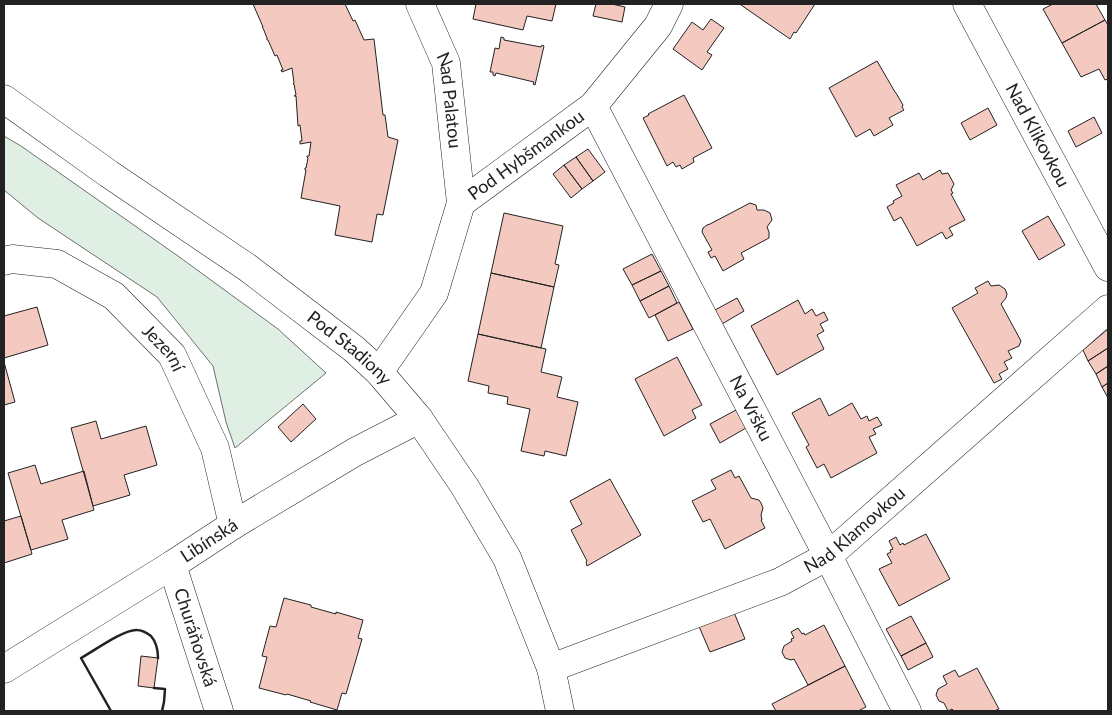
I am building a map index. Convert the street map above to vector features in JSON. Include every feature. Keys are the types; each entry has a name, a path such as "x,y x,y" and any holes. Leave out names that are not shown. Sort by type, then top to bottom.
{"street":[{"name":"Nad Palatou","path":"420,4 446,63 461,203"},
{"name":"Pod Hybšmankou","path":"379,372 434,293 461,203 593,106 658,26 669,4"},
{"name":"Nad Klikovkou","path":"967,4 1108,267"},
{"name":"Pod Stadiony","path":"4,99 108,174 248,268 354,349 379,372 419,419 465,487 507,558 552,668 560,711"},
{"name":"Na Vršku","path":"593,106 907,711"},
{"name":"Jezerní","path":"4,261 12,258 57,264 114,296 172,356 215,448 233,525"},
{"name":"Nad Klamovkou","path":"552,668 780,582 828,556 1108,309"},
{"name":"Libínská","path":"4,669 233,525 355,452 419,419"},
{"name":"Churáňovská","path":"172,565 219,711"}],"green space":[{"path":"4,136 178,256 278,329 326,373 235,448 226,422 213,366 157,297 38,218 4,190"}],"building":[{"path":"253,4 345,4 364,40 374,39 383,115 385,115 388,137 398,140 383,215 377,214 372,242 335,235 340,206 301,198 311,142 300,144 300,141 302,141 300,125 298,126 292,68 282,72 281,70 283,70 277,55 275,56 267,40"},
{"path":"476,4 556,4 552,21 527,16 523,30 473,19"},
{"path":"596,4 612,4 625,7 622,22 593,16"},
{"path":"741,4 815,4 790,39"},
{"path":"1053,4 1096,4 1105,20 1062,43 1043,9"},
{"path":"711,19 724,28 707,52 712,55 702,70 673,49 692,22 703,30"},
{"path":"1105,20 1108,25 1108,79 1105,80 1099,69 1081,77 1062,43"},
{"path":"501,37 504,40 544,46 535,85 533,84 534,82 496,73 495,76 493,72 490,72 495,48 499,49"},
{"path":"877,61 903,105 904,110 889,118 893,125 874,136 870,129 856,137 829,88"},
{"path":"684,95 712,148 693,158 694,162 682,169 680,165 676,167 673,162 667,166 643,118"},
{"path":"988,108 997,125 970,140 961,123"},
{"path":"1094,117 1102,133 1076,147 1068,131"},
{"path":"588,149 605,172 593,181 576,157"},
{"path":"576,157 593,181 582,189 564,165"},
{"path":"564,165 582,189 571,198 553,174"},
{"path":"940,170 942,174 948,173 954,184 951,190 953,193 951,194 965,220 949,228 953,235 946,239 942,232 917,246 901,217 894,221 887,207 902,196 896,185 919,173 923,180"},
{"path":"750,203 756,205 757,210 764,210 770,213 772,220 767,227 769,238 741,253 744,259 723,271 715,256 711,258 708,252 712,250 702,232 703,228"},
{"path":"504,213 563,226 555,264 559,265 554,287 491,273"},
{"path":"1048,216 1065,245 1039,260 1022,231"},
{"path":"652,254 661,271 632,285 623,269"},
{"path":"661,271 669,286 640,301 632,285"},
{"path":"491,273 554,287 541,348 478,334"},
{"path":"988,281 991,286 999,285 1005,289 1006,298 1001,304 1021,341 1019,346 1008,351 1012,358 1004,362 1008,369 999,374 1002,379 994,383 952,308 978,293 975,288"},
{"path":"669,286 677,303 649,318 640,301"},
{"path":"737,298 744,311 722,324 715,310"},
{"path":"798,300 805,314 812,309 816,316 824,312 828,320 820,324 824,331 817,335 824,349 777,375 751,326"},
{"path":"679,302 693,329 668,341 655,315"},
{"path":"37,307 48,345 4,358 4,316"},
{"path":"1108,329 1108,348 1088,361 1083,350"},
{"path":"478,334 546,349 541,372 562,377 557,397 578,402 566,456 545,451 544,456 521,451 530,409 507,404 508,397 488,393 489,386 468,381"},
{"path":"1108,348 1108,366 1096,374 1088,361"},
{"path":"677,357 702,405 692,410 696,418 664,436 635,379"},
{"path":"4,362 15,402 4,405"},
{"path":"1108,366 1108,383 1102,387 1096,374"},
{"path":"1108,383 1108,398 1102,387"},
{"path":"820,398 829,416 852,403 861,419 867,416 869,421 877,417 882,425 873,429 876,434 869,437 877,453 831,478 824,464 817,468 806,447 809,445 792,413"},
{"path":"303,404 316,419 291,442 278,427"},
{"path":"736,410 746,428 720,443 710,424"},
{"path":"96,421 101,439 146,426 157,465 124,475 130,495 93,506 71,428"},
{"path":"35,465 41,484 84,471 94,510 62,520 68,539 31,550 8,473"},
{"path":"731,470 735,478 739,476 751,498 759,500 761,503 763,508 761,520 765,528 725,549 710,519 703,522 692,501 716,489 711,480"},
{"path":"610,479 641,535 587,566 587,561 571,530 582,524 570,501"},
{"path":"21,516 32,554 4,563 4,521"},
{"path":"926,534 950,579 899,606 879,569 892,563 887,554 893,549 889,541 896,537 900,545 903,543 904,545"},
{"path":"284,598 363,620 358,638 362,639 346,694 342,693 337,710 287,694 259,688 267,657 262,656 270,626 276,627"},
{"path":"733,610 745,639 710,652 698,624"},
{"path":"911,616 926,643 901,656 886,629"},
{"path":"824,625 845,666 808,685 794,659 785,658 782,652 784,646 794,638 791,632 798,628 805,635"},
{"path":"926,643 933,657 908,670 901,656"},
{"path":"141,656 158,658 154,688 138,686"},
{"path":"845,666 866,707 858,711 776,711 772,704"},
{"path":"977,668 999,709 994,711 954,711 952,709 948,711 944,703 939,701 936,695 938,689 947,684 943,676 955,670 959,677"}],"wall":[{"path":"111,711 81,658 117,637 137,630 151,636 157,647 158,658"},
{"path":"154,688 165,689 162,711"}]}
